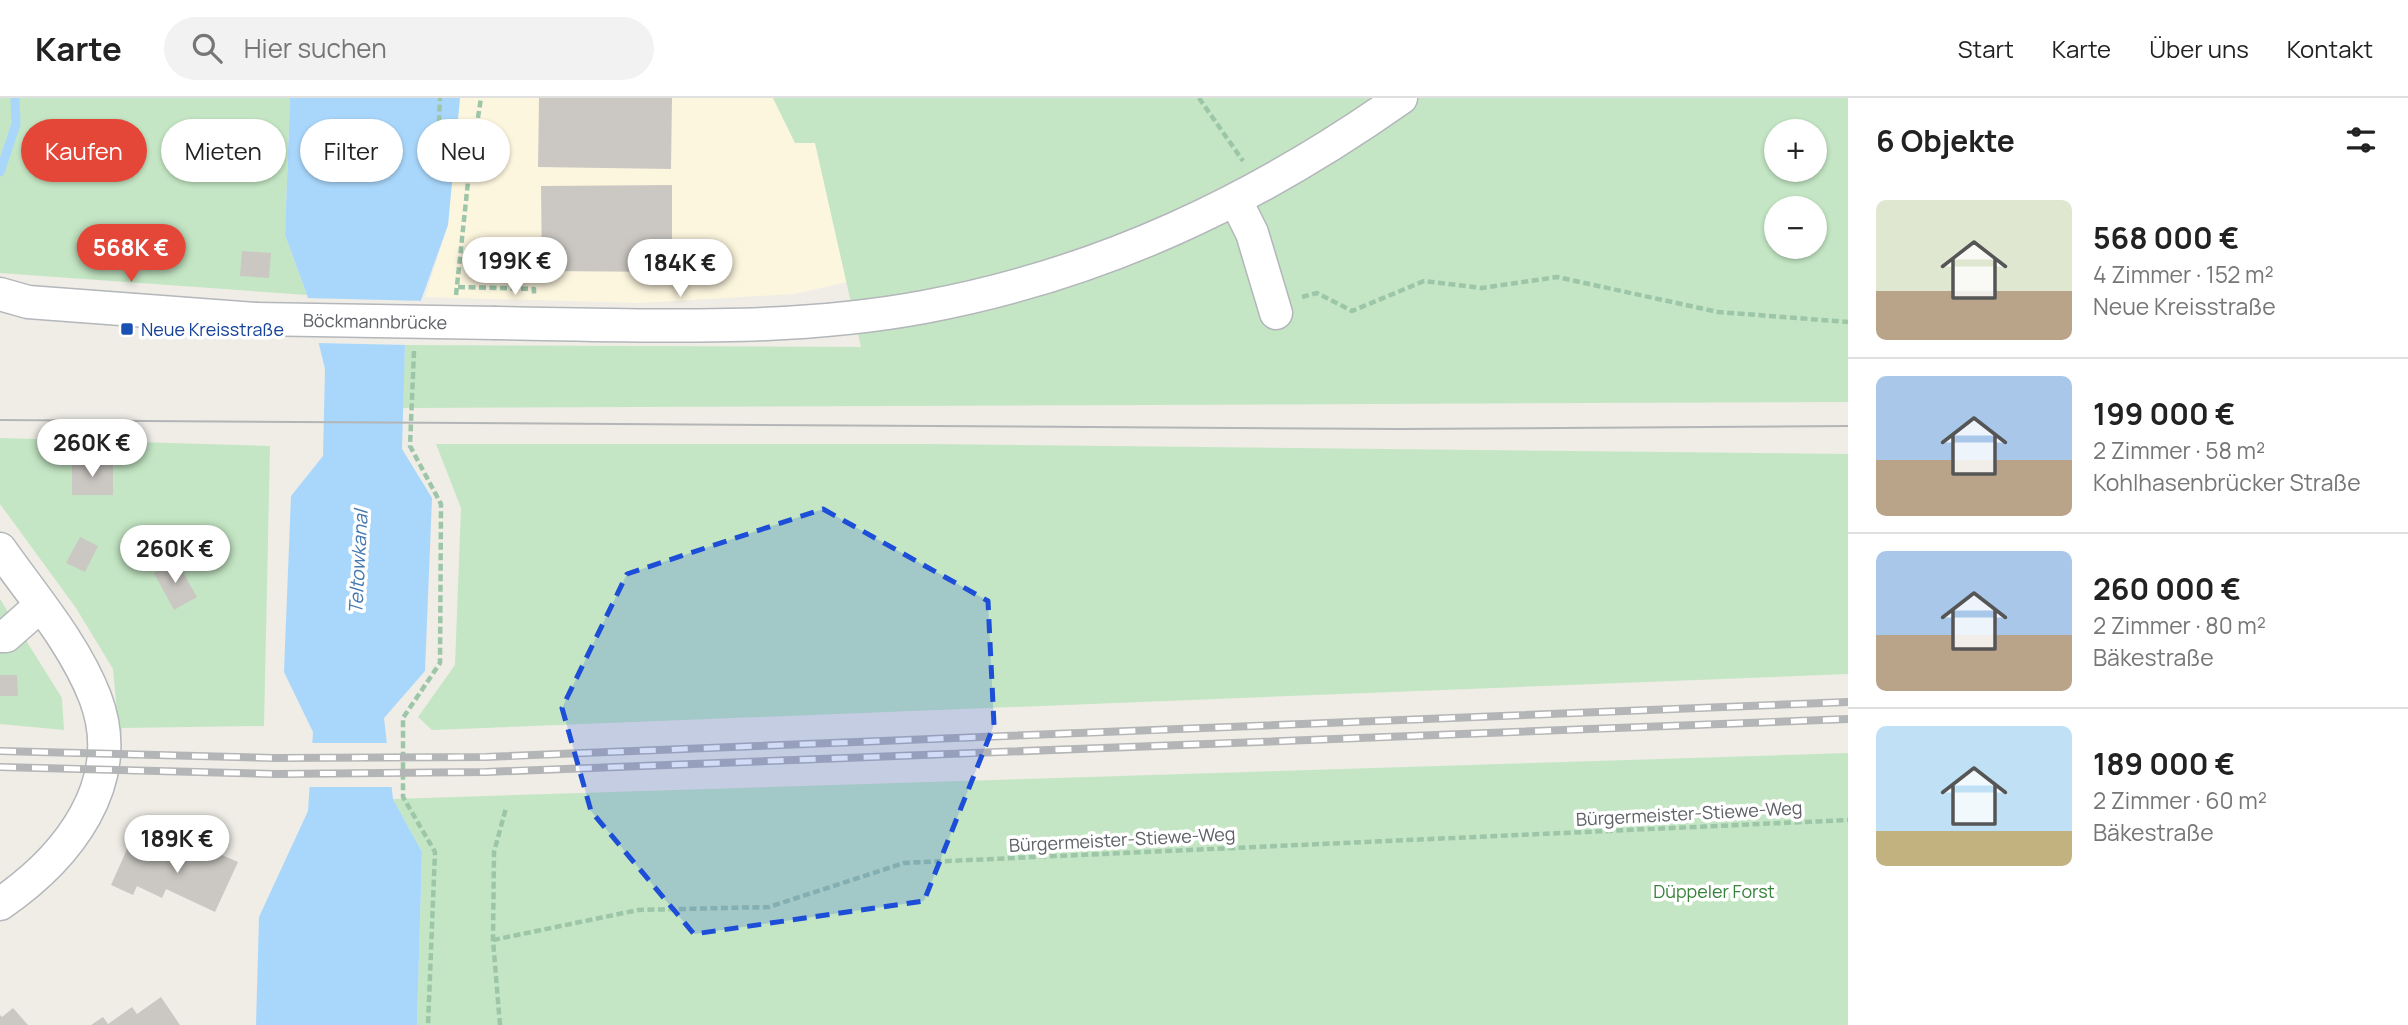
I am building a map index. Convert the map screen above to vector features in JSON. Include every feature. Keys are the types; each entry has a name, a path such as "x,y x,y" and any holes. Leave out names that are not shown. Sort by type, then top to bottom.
{"street":[{"name":"Böckmannbrücke","path":"0,294 27,302 255,319 496,323 714,325 827,319 925,307 1058,274 1146,242 1248,195 1351,133 1401,98"},
{"path":"1248,195 1252,233 1275,308"},
{"path":"0,549 77,659 96,700 103,744 97,788 85,818 69,842 0,904"},
{"path":"0,636 6,636 40,606"}],"path":[{"path":"439,119 440,98"},
{"path":"454,305 481,98"},
{"path":"1199,98 1219,123 1248,195"},
{"path":"1275,308 1317,293 1352,311 1424,281 1482,288 1557,277 1718,312 1848,322"},
{"path":"414,346 410,446 441,505 440,663 403,718 403,797 435,852 428,1025"},
{"path":"500,1025 493,940 494,852 506,808"},
{"name":"Bürgermeister-Stiewe-Weg","path":"493,940 638,910 769,907 904,863 1848,820"}],"highlighted area":[{"path":"823,509 988,601 994,725 924,901 694,934 591,811 562,708 627,574"}],"shaded area":[{"path":"460,98 773,98 795,143 815,142 847,282 794,294 638,303 425,297 448,225 452,182 510,182 510,119 458,119"}],"green space":[{"path":"0,98 290,98 285,235 307,295 0,273"},
{"path":"773,98 1848,98 1848,402 402,408 405,345 861,347 815,143 795,143"},
{"path":"0,438 270,446 264,726 122,728 120,744 113,669 76,608 0,504"},
{"path":"436,444 925,444 1848,454 1848,674 432,730 418,717 455,665 461,508"},
{"path":"0,599 62,698 64,730 0,724"},
{"name":"Düppeler Forst","path":"1848,753 1848,1025 417,1025 422,852 393,799"}],"water":[{"name":"Teltowkanal","path":"290,98 460,98 458,119 417,119 417,182 452,182 448,225 405,345 402,449 432,498 425,671 384,718 393,799 422,852 417,1025 256,1025 259,917 308,811 313,732 284,672 291,496 323,456 325,369 307,295 285,235"}],"pier":[{"path":"304,298 427,301 409,345 315,343"},
{"path":"308,743 390,743 395,787 306,787"}],"building":[{"path":"539,98 672,98 671,169 538,167"},
{"path":"672,185 672,272 542,271 541,186"},
{"path":"242,251 271,253 269,278 240,276"},
{"path":"72,463 113,463 113,495 72,495"},
{"path":"80,537 98,546 85,572 66,563"},
{"path":"176,560 197,597 174,610 154,573"},
{"path":"0,675 17,675 18,696 0,696"},
{"path":"128,847 150,858 155,847 180,858 185,848 209,860 213,851 238,862 215,912 166,889 162,898 137,886 133,895 111,885"},
{"path":"161,997 180,1025 91,1025 103,1017 108,1024 132,1007 137,1014"},
{"path":"13,1008 28,1025 0,1025 0,1015 2,1017"}],"waterway":[{"path":"0,172 16,124 15,98"}],"tram line":[{"path":"0,420 1400,429 1848,426"}],"railway":[{"path":"0,751 275,758 486,757 1848,702"},
{"path":"0,767 276,774 486,772 1848,719"}],"place":[{"name":"Neue Kreisstraße","path":"127,329"}]}
